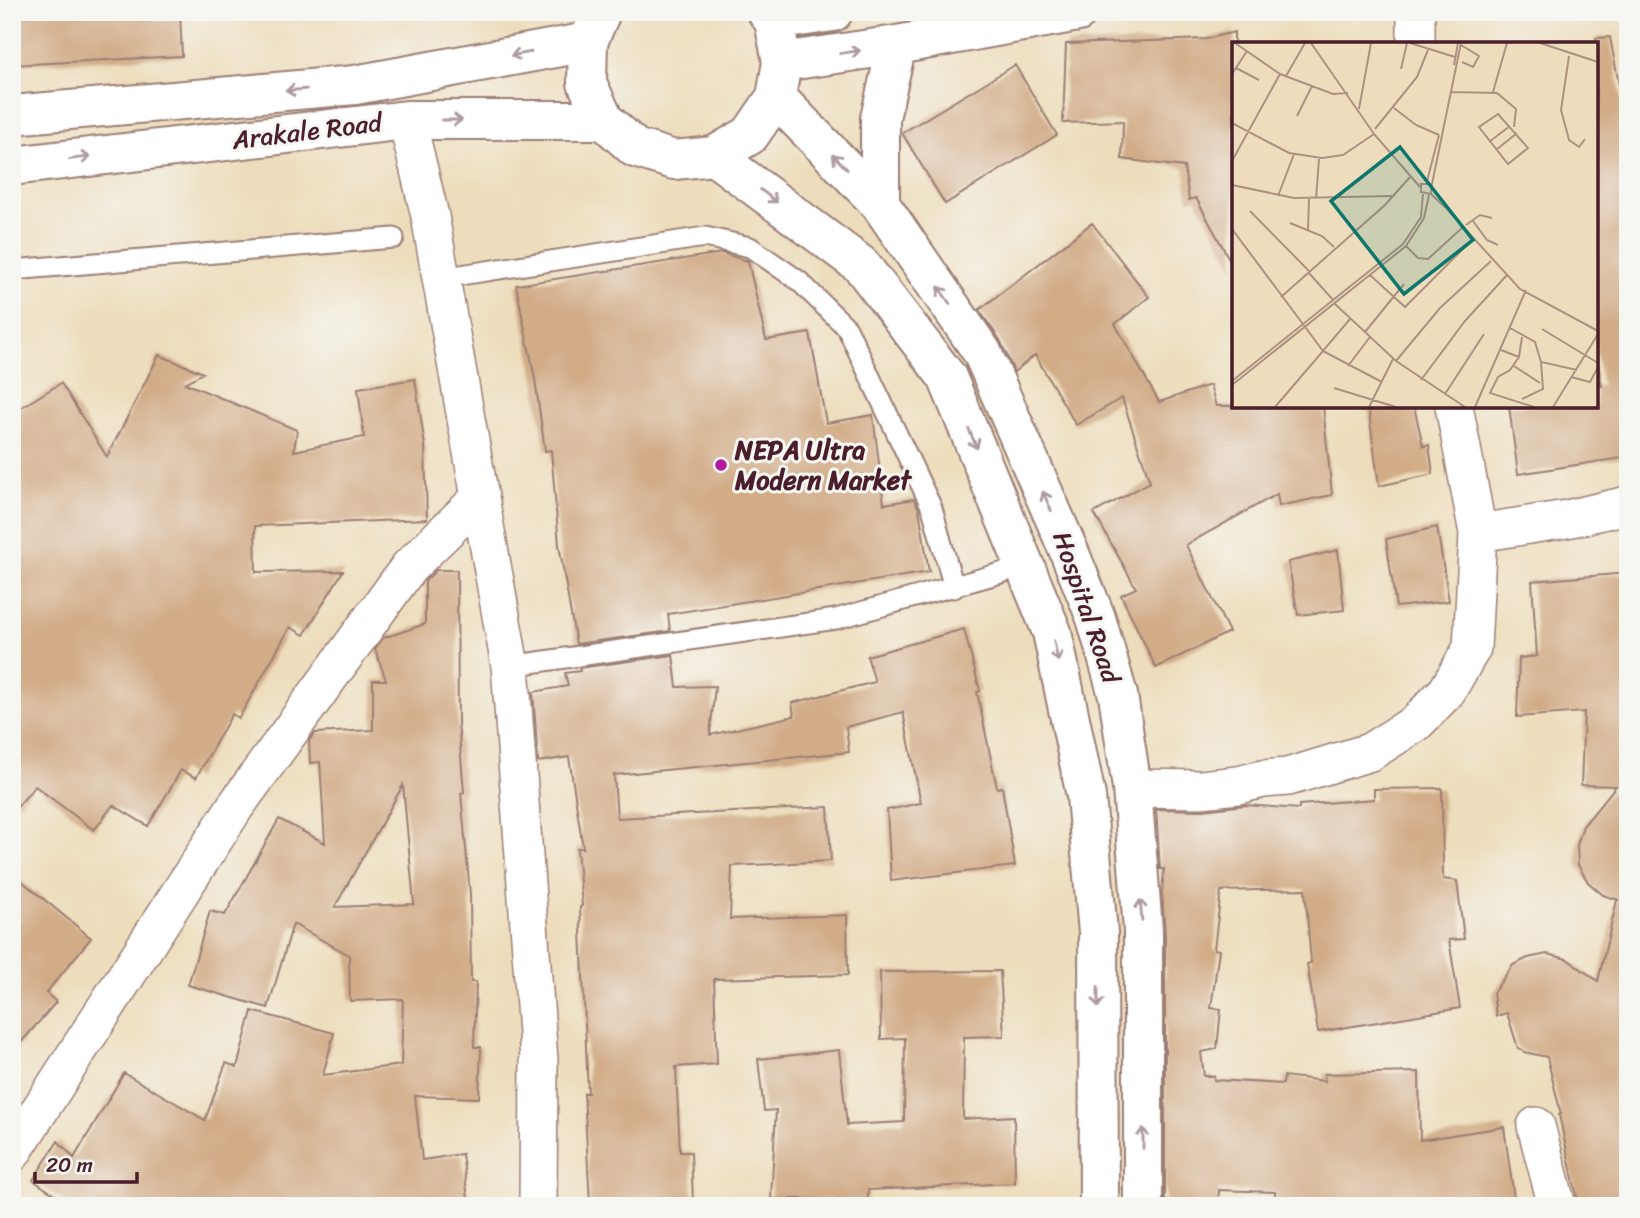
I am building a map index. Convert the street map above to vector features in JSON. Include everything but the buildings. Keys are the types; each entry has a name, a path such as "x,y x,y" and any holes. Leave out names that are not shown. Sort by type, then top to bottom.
{"street":[{"path":"595,27 587,83 604,120 635,148 674,160 714,156 750,135 779,79 771,17 832,12"},
{"path":"779,79 897,44 1079,12"},
{"path":"1416,12 1416,42"},
{"name":"Arakale Road","path":"12,115 355,85 595,27"},
{"path":"880,204 880,118 897,44"},
{"name":"Hospital Road","path":"779,79 880,204 982,352 1096,618 1118,695 1132,788 1143,930 1143,1206"},
{"path":"407,120 430,216 510,666 539,1060 538,1206"},
{"name":"Arakale Road","path":"12,166 407,120 604,120"},
{"name":"Hospital Road","path":"714,156 860,265 947,376 1052,632 1086,796 1098,933 1099,1206"},
{"path":"1132,788 1202,789 1238,785 1287,776 1370,752 1416,723 1447,691 1472,648 1478,533 1454,408"},
{"path":"12,1153 243,796 409,567 481,498"},
{"path":"1478,533 1567,519 1628,505"},
{"path":"1536,1126 1557,1206"}],"lane":[{"path":"441,278 705,237 750,247 799,281 847,328 932,508 954,588"},
{"path":"12,270 394,238"},
{"path":"510,666 836,619 1026,566"}],"place":[{"name":"NEPA Ultra Modern Market","path":"721,465"}]}
